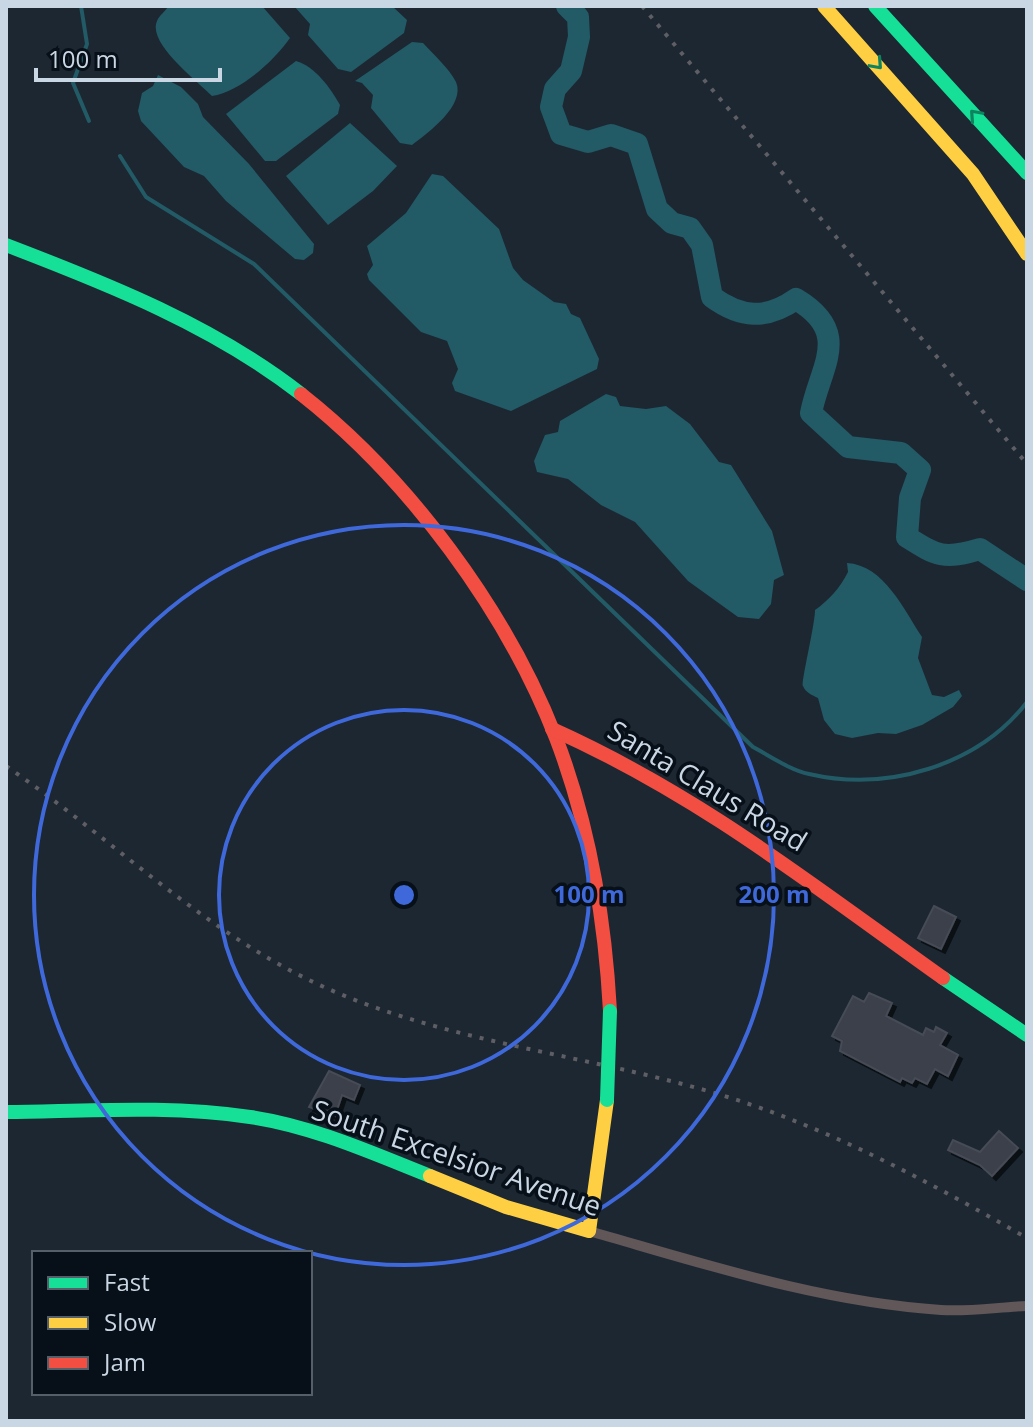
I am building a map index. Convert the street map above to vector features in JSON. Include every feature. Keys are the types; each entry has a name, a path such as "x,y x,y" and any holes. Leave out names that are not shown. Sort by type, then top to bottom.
{"main road":[{"path":"824,6 973,174 1027,254"},
{"path":"875,6 1027,173"},
{"path":"6,245 171,314 289,385 375,459 473,584 552,729 587,838 608,953 607,1100 589,1231"},
{"name":"Santa Claus Road","path":"552,729 602,748 664,781 799,869 935,974 1027,1035"},
{"name":"South Excelsior Avenue","path":"6,1112 176,1110 252,1117 347,1143 506,1207 589,1231"}],"street":[{"name":"South Excelsior Avenue","path":"589,1231 785,1286 859,1302 945,1310 1027,1306"}],"water":[{"path":"169,6 262,6 290,38 256,74 234,88 212,96 175,61 159,40 157,21"},
{"path":"294,6 392,6 407,20 404,33 351,72 338,69 308,35 310,24"},
{"path":"412,42 423,43 441,61 456,82 458,91 444,118 412,145 400,143 371,108 373,95 362,83 355,81"},
{"path":"296,61 310,68 327,85 340,105 338,114 276,161 265,161 226,114"},
{"path":"158,75 181,87 198,104 203,117 249,164 314,244 313,253 304,260 295,259 226,201 204,176 184,167 141,121 138,111 142,93 153,86"},
{"path":"350,123 397,166 373,191 328,225 286,176"},
{"path":"432,174 443,176 499,229 513,268 523,280 554,302 566,304 571,314 580,318 599,359 597,369 511,411 455,391 452,383 458,369 447,341 421,332 369,280 367,274 373,265 367,246 406,213"},
{"path":"606,394 616,397 620,406 646,409 666,406 690,424 719,462 731,465 772,531 784,575 774,580 771,604 759,619 738,617 688,581 635,522 601,505 568,479 537,472 534,461 545,435 558,432 560,421"},
{"path":"847,563 872,572 892,591 922,637 918,658 932,695 944,697 959,690 962,696 953,707 922,725 896,734 878,733 852,738 835,734 824,720 818,698 803,686 804,675 815,610 841,583 848,572"}],"building":[{"path":"934,906 956,917 941,949 918,938"},
{"path":"869,993 892,1003 886,1016 923,1035 926,1028 934,1032 936,1027 947,1033 940,1045 958,1055 948,1076 935,1069 927,1084 915,1078 912,1083 902,1078 900,1082 840,1051 842,1041 832,1036 853,996 864,1002"},
{"path":"329,1071 360,1085 354,1100 342,1095 335,1116 309,1107"},
{"path":"999,1131 1018,1148 992,1176 980,1165 948,1150 953,1140 980,1152"}],"waterway":[{"path":"81,6 87,44 73,83 89,121"},
{"path":"567,6 578,17 579,37 571,71 555,89 551,107 561,134 588,142 611,135 637,144 657,209 672,223 690,228 702,245 712,297 733,309 754,314 774,310 796,299 813,312 824,325 828,351 811,413 848,447 901,453 920,470 910,498 907,537 941,554 980,549 1027,580"},
{"path":"120,156 146,197 254,264 753,747 809,774 839,779 899,776 929,769 983,743 1007,724 1027,702"}],"railway":[{"path":"642,6 1027,464"},
{"path":"6,766 228,933 307,979 352,999 446,1029 686,1085 776,1114 903,1170 1027,1238"}],"traffic: fast":[{"path":"875,6 1027,173"},
{"path":"6,245 121,291 196,327 268,370 301,394"},
{"path":"943,978 1027,1035"},
{"path":"607,1100 610,1011"},
{"path":"6,1112 159,1110 250,1117 319,1134 430,1176"}],"traffic: slow":[{"path":"824,6 973,174 1027,254"},
{"path":"430,1176 506,1207 589,1231 607,1100"}],"traffic: jam":[{"path":"301,394 341,428 416,506 482,595 535,690 568,771 594,872 610,1011"},
{"path":"552,729 658,783 707,813 943,978"}]}
